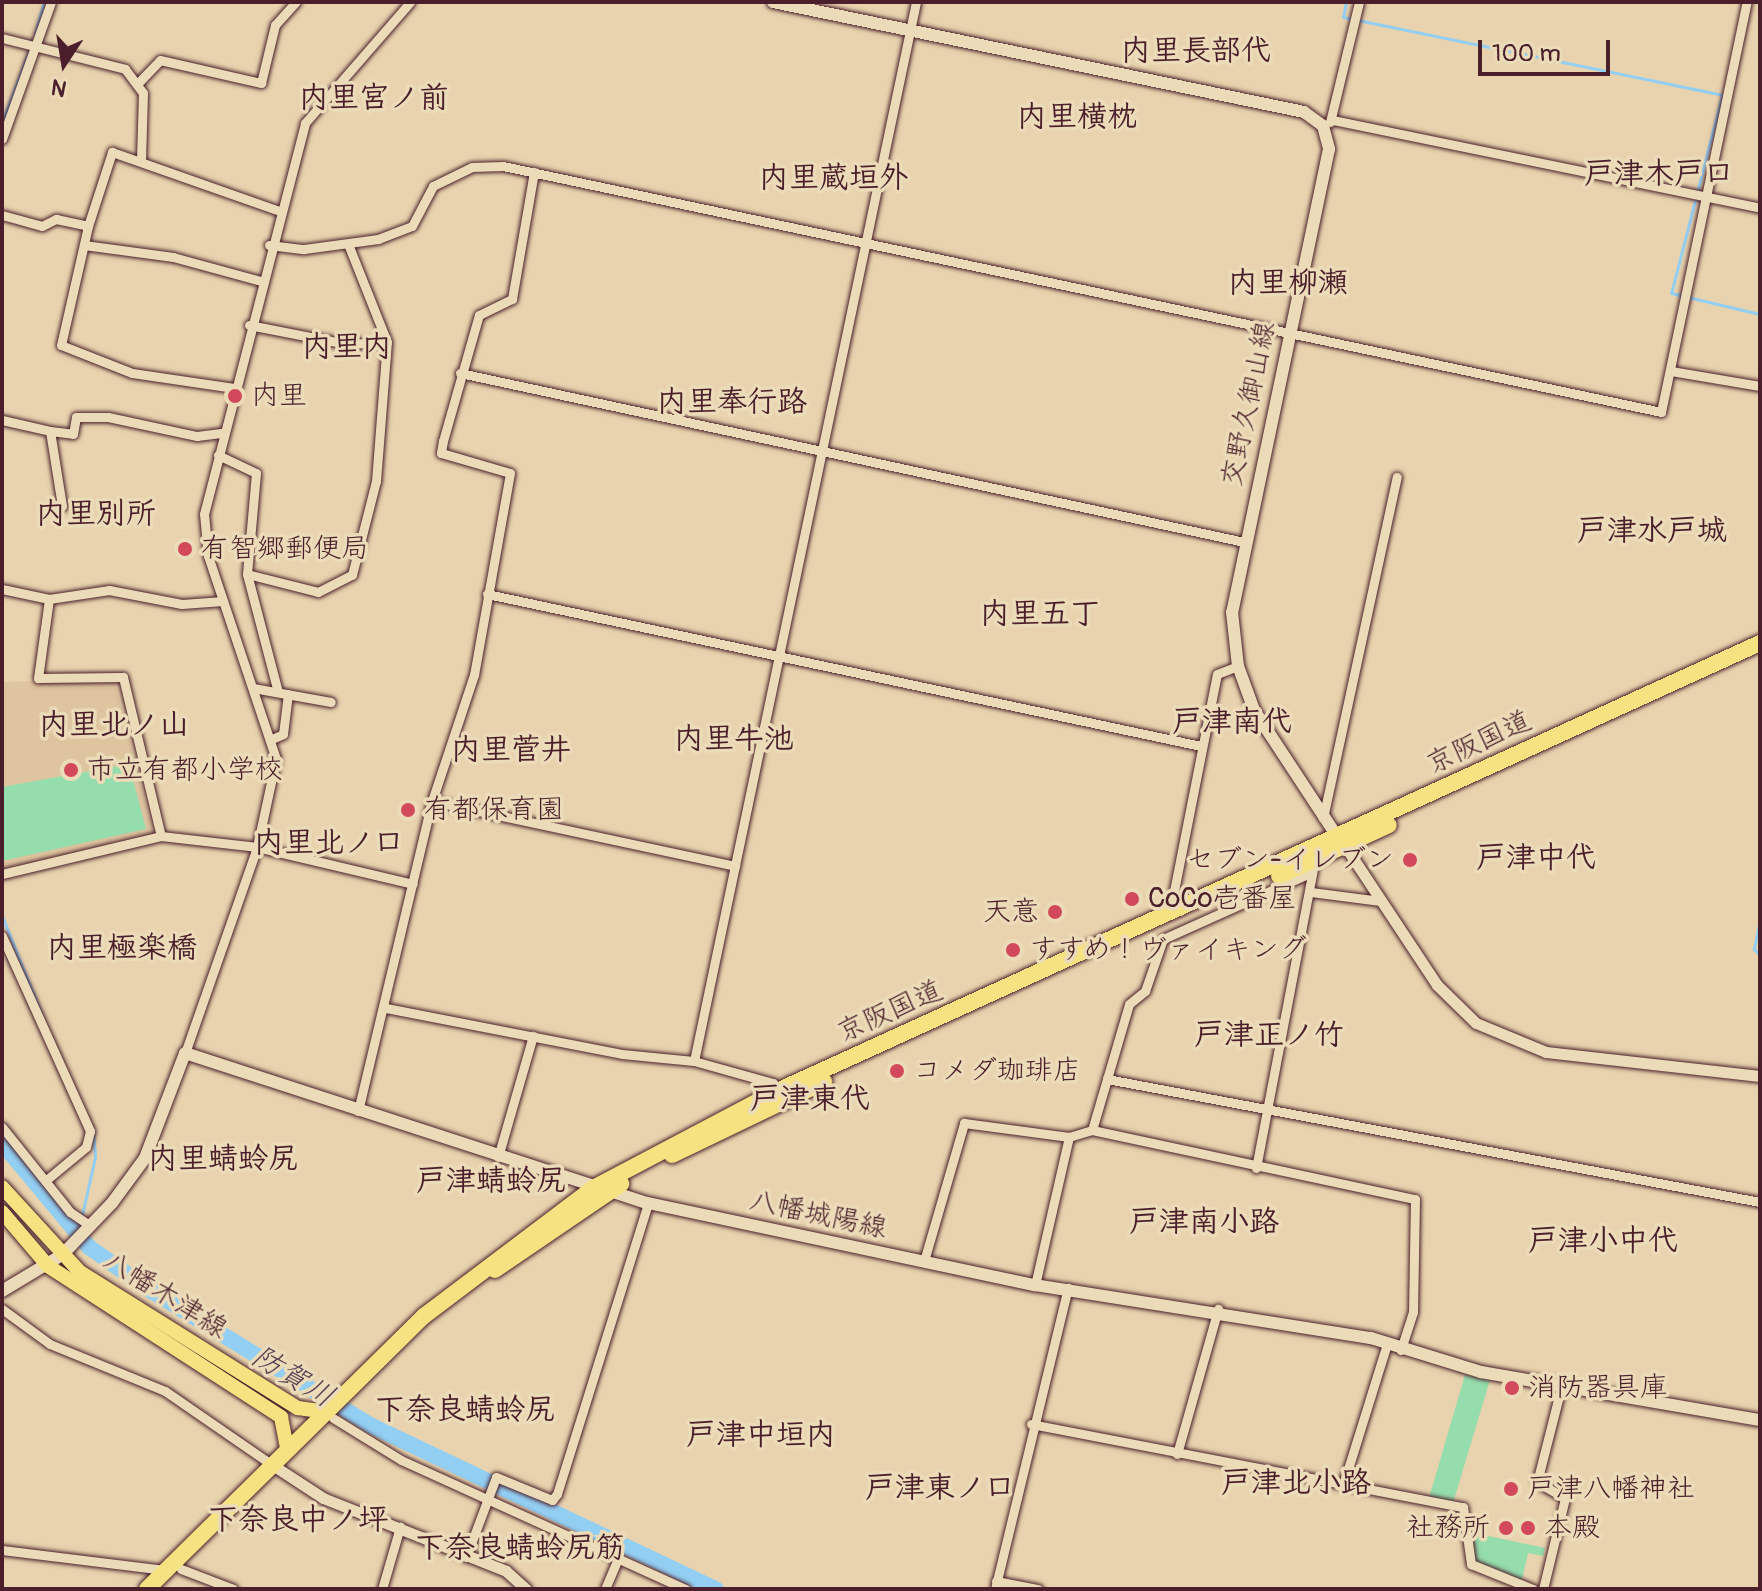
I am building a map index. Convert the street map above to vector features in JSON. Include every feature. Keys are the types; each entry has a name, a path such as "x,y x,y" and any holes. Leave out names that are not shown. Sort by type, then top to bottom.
{"highway":[{"name":"京阪国道","path":"600,1190 782,1101 1313,867 1341,842 1760,643"},
{"name":"京阪国道","path":"147,1589 173,1569 345,1398 482,1280 600,1190 777,1091 1760,654"},
{"name":"京阪国道","path":"276,1467 287,1447 330,1414"},
{"name":"京阪国道","path":"161,1589 173,1569"}],"main road":[{"path":"773,2 1304,112 1328,123"},
{"name":"交野久御山線","path":"1328,123 1329,149 1244,542 1232,612 1238,666 1254,710 1341,842"},
{"path":"2,1291 48,1266 66,1251 91,1226 145,1158 185,1053"},
{"name":"八幡城陽線","path":"185,1053 498,1157 648,1203 1035,1285 1218,1309 1562,1384 1760,1420"},
{"name":"八幡木津線","path":"2,1187 66,1251 298,1408 330,1414"},
{"name":"八幡木津線","path":"2,1212 48,1266 281,1417 287,1447"}],"street":[{"path":"2,139 51,2"},
{"path":"141,159 139,82 160,60 261,83 275,25 296,2"},
{"path":"185,1053 257,847 275,769 272,739 223,601 204,514 291,157 322,95 410,2"},
{"path":"694,1061 916,2"},
{"path":"1359,2 1328,123 1760,208"},
{"path":"269,245 348,244 412,226 433,186 472,167 534,172 867,240 1661,412 1747,2"},
{"path":"2,38 125,69 139,82"},
{"path":"234,388 132,373 61,345 88,226 112,152 141,159 277,210"},
{"path":"358,1111 386,1008 432,801 471,690 510,473 441,453 460,373 479,315 512,299 534,172"},
{"path":"2,215 42,226 56,219 88,226"},
{"path":"247,574 318,592 352,575 376,481 387,342 348,244"},
{"path":"84,245 173,257 261,281"},
{"path":"249,325 347,344 387,342"},
{"path":"1671,371 1760,386"},
{"path":"460,373 1244,542"},
{"path":"2,420 73,434 76,417 223,433"},
{"path":"50,431 62,506"},
{"path":"218,455 256,473 247,574 283,693 283,734 272,739"},
{"path":"1323,818 1397,477"},
{"path":"2,589 49,599 109,590 170,603 223,601"},
{"path":"487,594 1201,746"},
{"path":"49,599 38,678 123,677 161,836"},
{"path":"1180,911 1172,901 1217,674 1238,666"},
{"path":"253,688 331,702"},
{"path":"432,801 735,866"},
{"path":"2,874 161,836 257,847 413,884"},
{"path":"1341,842 1437,985 1476,1023 1513,1041 1546,1052 1760,1076"},
{"path":"1256,1168 1311,892 1313,867"},
{"path":"1092,1130 1129,1004 1145,991 1163,939 1313,867"},
{"path":"1311,892 1380,901"},
{"path":"2,936 90,1131 86,1147 45,1181"},
{"path":"386,1008 533,1036 694,1061 773,1083 777,1091"},
{"path":"498,1157 533,1036"},
{"path":"1107,1079 1760,1202"},
{"path":"924,1261 964,1123 1069,1137 1092,1130 1256,1168 1400,1192 1419,1203 1413,1312 1401,1350"},
{"path":"2,1127 45,1181 91,1226"},
{"path":"1035,1285 1069,1137"},
{"path":"466,1557 496,1477 552,1500 557,1494 648,1203"},
{"path":"1038,1589 996,1585 1031,1424 1068,1288"},
{"path":"2,1309 50,1344 165,1391 323,1498 506,1571 526,1589"},
{"path":"1177,1454 1218,1309"},
{"path":"1343,1485 1387,1344"},
{"path":"1543,1589 1565,1498 1537,1482 1562,1384"},
{"path":"330,1414 486,1500 686,1589"},
{"path":"1031,1424 1463,1507 1471,1564 1533,1589"},
{"path":"382,1589 400,1527"},
{"path":"2,1550 173,1569 233,1589"},
{"path":"605,1589 618,1559"}],"shaded area":[{"name":"市立有都小学校","path":"114,679 154,837 2,870 2,682"}],"green space":[{"path":"129,764 146,829 2,861 2,787"},
{"path":"1465,1375 1490,1380 1453,1503 1429,1498"},
{"path":"1469,1532 1545,1548 1543,1556 1528,1553 1522,1580 1474,1562"}],"waterway":[{"path":"35,33 44,2"},
{"path":"1346,2 1343,17 1722,95 1671,293 1760,314"},
{"path":"2,122 30,48"},
{"path":"2,916 41,1013"},
{"path":"1760,920 1754,949 1760,955"},
{"path":"82,1215 95,1157 93,1129"},
{"name":"防賀川","path":"2,1143 89,1247 145,1287 372,1426 716,1589"},
{"path":"70,1227 77,1220"}],"place":[{"name":"内里","path":"235,396"},
{"name":"有智郷郵便局","path":"185,549"},
{"name":"市立有都小学校","path":"71,770"},
{"name":"有都保育園","path":"408,810"},
{"name":"セブン-イレブン","path":"1410,860"},
{"name":"CoCo壱番屋","path":"1132,899"},
{"name":"天意","path":"1055,912"},
{"name":"すすめ！ヴァイキング","path":"1013,950"},
{"name":"コメダ珈琲店","path":"897,1071"},
{"name":"消防器具庫","path":"1512,1388"},
{"name":"戸津八幡神社","path":"1511,1489"},
{"name":"社務所","path":"1506,1528"},
{"name":"本殿","path":"1528,1528"}],"district":[{"name":"内里長部代","path":"1196,51"},
{"name":"内里宮ノ前","path":"374,98"},
{"name":"内里横枕","path":"1077,117"},
{"name":"戸津木戸口","path":"1659,174"},
{"name":"内里蔵垣外","path":"834,178"},
{"name":"内里柳瀬","path":"1288,283"},
{"name":"内里内","path":"347,347"},
{"name":"内里奉行路","path":"732,402"},
{"name":"内里別所","path":"96,514"},
{"name":"戸津水戸城","path":"1652,531"},
{"name":"内里五丁","path":"1040,614"},
{"name":"戸津南代","path":"1232,722"},
{"name":"内里北ノ山","path":"114,725"},
{"name":"内里牛池","path":"734,739"},
{"name":"内里菅井","path":"511,750"},
{"name":"内里北ノ口","path":"329,843"},
{"name":"戸津中代","path":"1536,858"},
{"name":"内里極楽橋","path":"122,948"},
{"name":"戸津正ノ竹","path":"1269,1035"},
{"name":"戸津東代","path":"810,1099"},
{"name":"内里蜻蛉尻","path":"223,1159"},
{"name":"戸津蜻蛉尻","path":"491,1181"},
{"name":"戸津南小路","path":"1204,1222"},
{"name":"戸津小中代","path":"1603,1241"},
{"name":"下奈良蜻蛉尻","path":"465,1410"},
{"name":"戸津中垣内","path":"761,1435"},
{"name":"戸津北小路","path":"1296,1483"},
{"name":"戸津東ノ口","path":"940,1488"},
{"name":"下奈良中ノ坪","path":"298,1520"},
{"name":"下奈良蜻蛉尻筋","path":"520,1548"}]}
